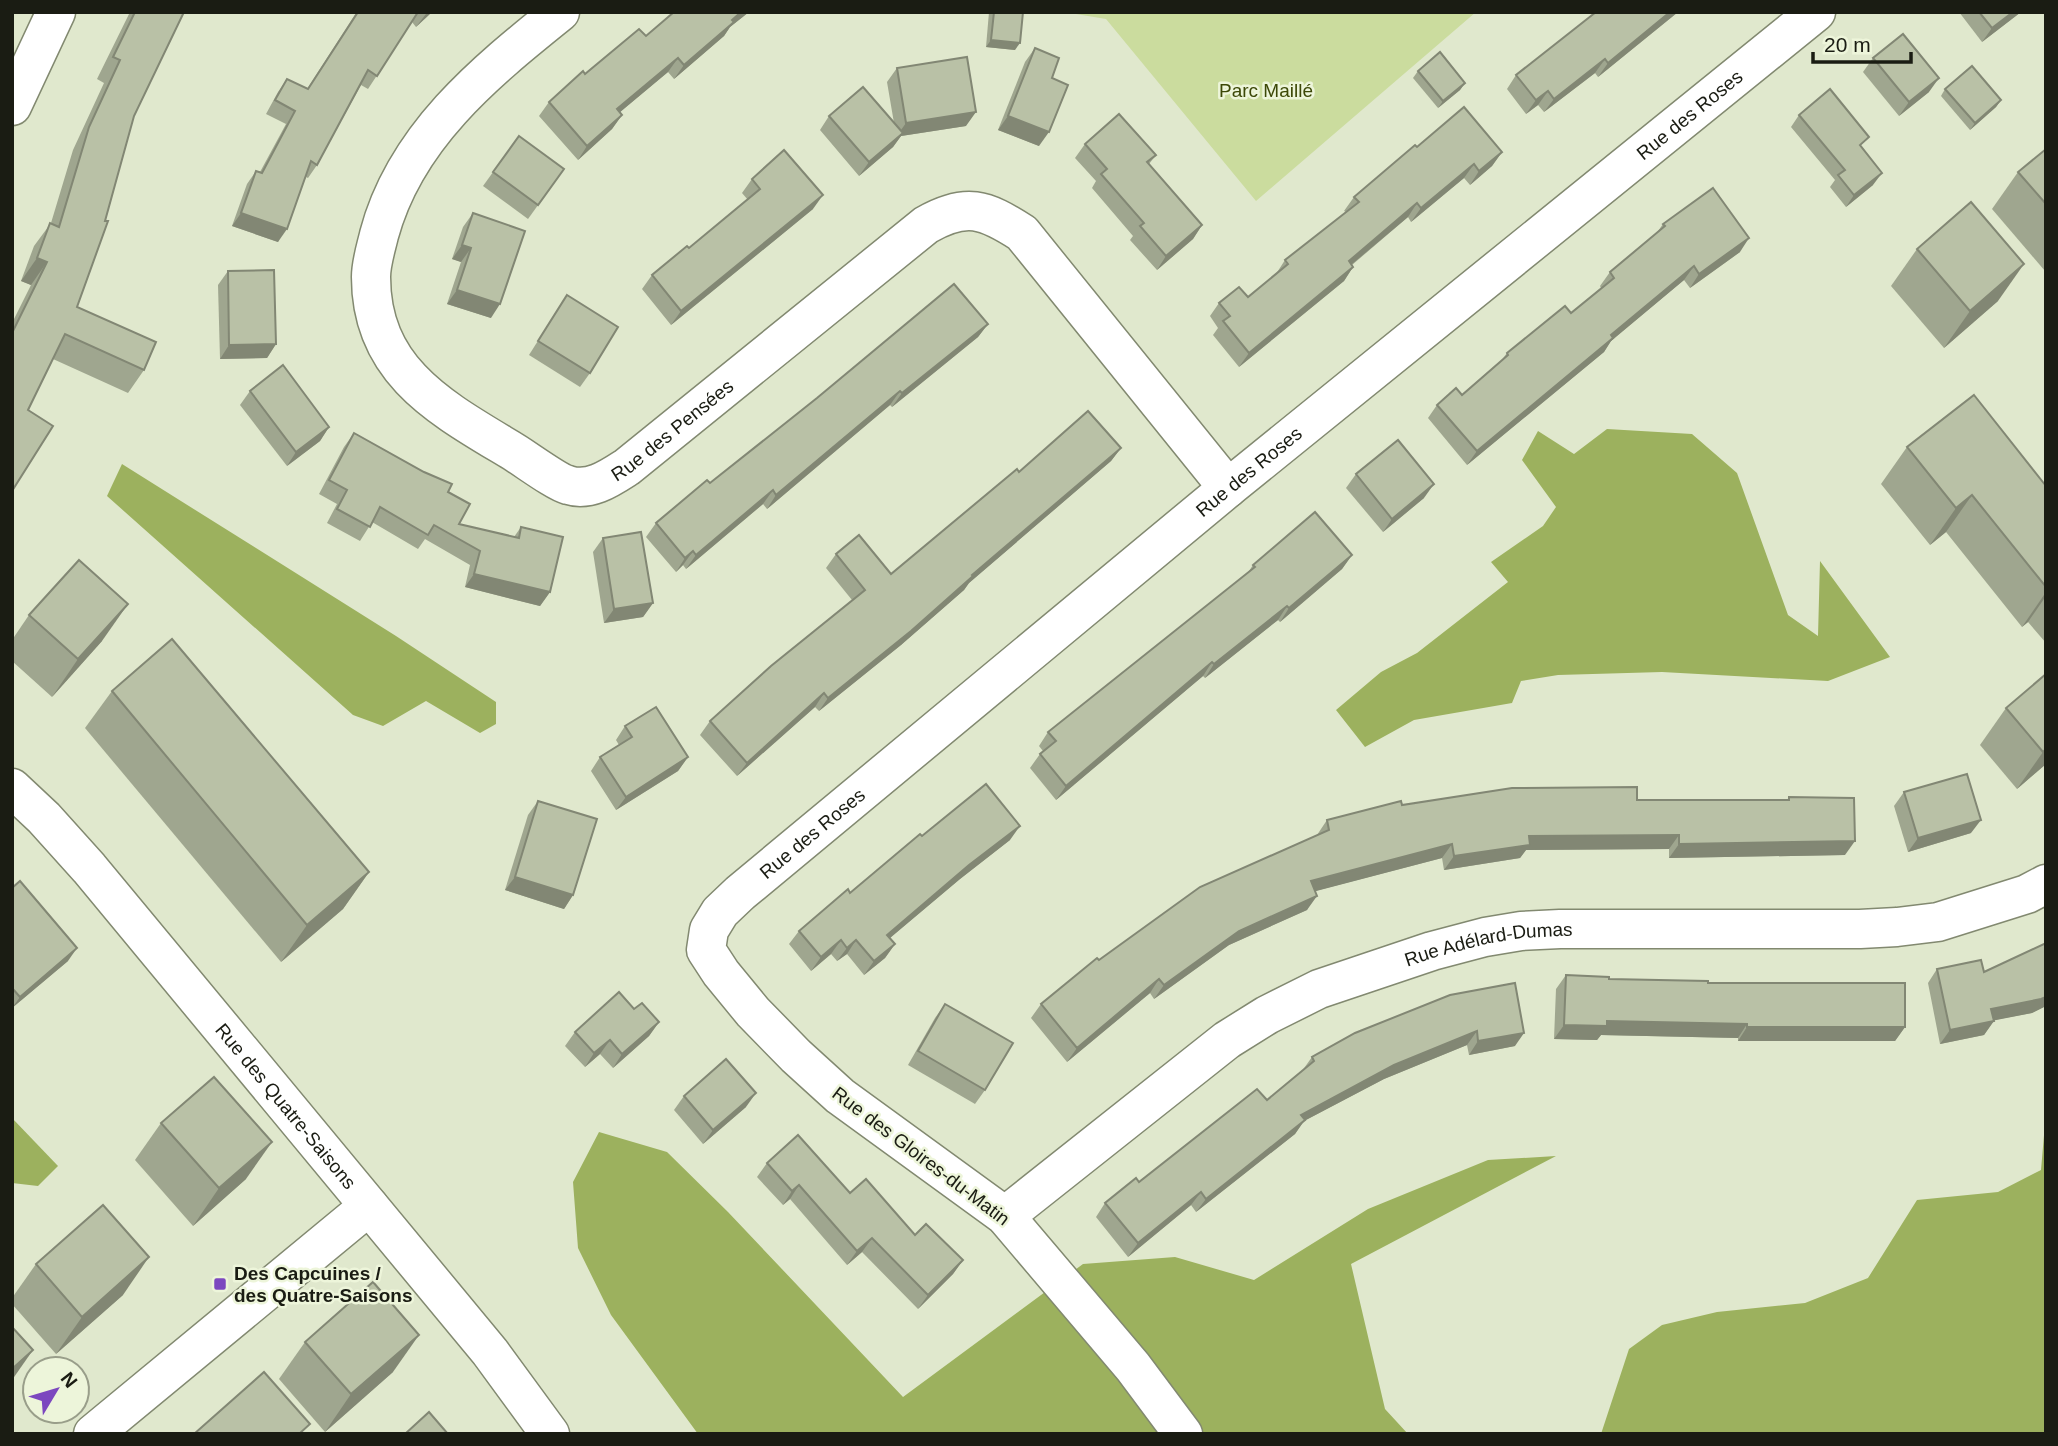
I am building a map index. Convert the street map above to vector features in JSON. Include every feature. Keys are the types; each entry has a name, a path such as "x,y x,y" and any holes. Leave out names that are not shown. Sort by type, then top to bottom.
{"street":[{"path":"12,106 24,44 56,12"},
{"name":"Rue des Pensées","path":"560,12 472,86 439,122 409,164 387,206 377,243 371,276 375,313 385,343 399,366 420,391 454,416 568,485 592,486 627,467 926,225 946,213 970,210 999,218 1022,233 1228,488"},
{"name":"Rue des Roses","path":"706,950 709,930 714,921 740,893 1228,488 1816,12"},
{"name":"Rue des Quatre-Saisons","path":"12,788 44,818 89,868 490,1352 550,1434"},
{"name":"Rue Adélard-Dumas","path":"1005,1216 1197,1063 1267,1014 1319,989 1432,951 1521,931 1860,929 1938,922 2027,894 2046,884"},
{"name":"Rue des Gloires-du-Matin","path":"706,950 753,1012 840,1096 1005,1216 1133,1367 1183,1434"},
{"path":"93,1434 369,1206"}],"green space":[{"name":"Parc Maillé","path":"1064,12 1476,12 1256,201 1106,19"},
{"path":"1607,429 1692,434 1737,473 1788,615 1818,636 1820,561 1890,657 1828,681 1662,672 1558,675 1521,681 1512,703 1414,720 1365,747 1336,710 1381,672 1417,653 1508,582 1491,562 1543,526 1556,507 1522,460 1538,431 1574,454"},
{"path":"122,464 496,702 496,724 480,733 426,701 383,726 353,715 107,496"},
{"path":"2046,1112 2046,1434 1601,1434 1629,1349 1662,1325 1717,1312 1805,1303 1868,1278 1917,1200 1998,1192 2041,1170"},
{"path":"12,1118 58,1166 38,1186 12,1183"},
{"path":"599,1132 667,1152 728,1212 903,1397 1083,1264 1175,1257 1254,1280 1368,1209 1488,1160 1556,1156 1351,1264 1385,1409 1408,1434 698,1434 611,1315 578,1248 573,1182"}],"building":[{"path":"135,12 184,12 134,116 105,221 108,221 77,307 156,342 144,370 65,334 28,410 53,426 12,491 12,333 47,262 37,258 50,223 59,227 89,127 120,60 113,57"},
{"path":"358,12 418,12 377,76 368,70 317,165 311,161 287,229 241,213 256,171 262,173 295,111 275,100 287,79 308,89"},
{"path":"674,12 741,12 732,20 734,22 684,65 678,58 617,109 622,115 587,146 549,102 583,71 585,74 639,29 646,36"},
{"path":"994,12 1023,12 1020,43 991,40"},
{"path":"1596,12 1670,12 1608,63 1605,59 1554,99 1548,91 1536,100 1516,75"},
{"path":"1979,12 2013,12 1992,28"},
{"path":"1903,34 1939,78 1909,102 1873,58"},
{"path":"1035,48 1059,58 1052,78 1068,85 1049,132 1008,116"},
{"path":"1440,52 1465,83 1443,101 1418,71"},
{"path":"967,57 976,112 906,123 897,68"},
{"path":"1972,66 2001,100 1975,123 1945,89"},
{"path":"863,87 903,133 869,162 829,116"},
{"path":"1830,89 1869,137 1860,145 1882,173 1854,195 1838,175 1845,170 1799,115"},
{"path":"1464,107 1502,152 1479,171 1474,164 1421,208 1417,203 1349,261 1353,267 1249,353 1223,321 1230,316 1219,303 1239,287 1248,297 1288,264 1285,260 1359,202 1354,197"},
{"path":"1119,114 1156,155 1147,162 1202,225 1166,256 1140,226 1144,223 1101,174 1107,169 1085,144"},
{"path":"519,136 564,169 538,205 493,172"},
{"path":"2046,149 2046,204 2018,172"},
{"path":"784,150 823,195 681,311 652,275 760,189 752,179"},
{"path":"1713,188 1749,238 1699,274 1694,266 1611,335 1613,338 1477,451 1437,405 1456,388 1462,395 1508,355 1507,353 1565,306 1571,313 1614,278 1610,272 1665,226 1663,224"},
{"path":"1971,202 2024,264 1970,311 1917,249"},
{"path":"473,213 525,231 500,304 457,290 471,248 462,245"},
{"path":"274,270 276,344 229,345 228,271"},
{"path":"954,284 988,324 902,393 900,391 776,495 773,490 696,555 693,551 685,558 656,523 707,480 710,483 817,398"},
{"path":"567,295 618,327 590,373 538,341"},
{"path":"283,365 329,427 296,452 250,391"},
{"path":"1974,395 2046,486 2046,587 1972,495 1956,508 1907,447"},
{"path":"1088,411 1121,448 972,575 911,631 828,698 824,693 747,763 710,721 771,666 865,590 836,554 859,535 891,574 1017,469 1019,472"},
{"path":"354,433 424,472 452,484 448,492 470,504 459,524 519,538 521,527 563,537 550,592 474,574 480,551 434,525 428,535 380,507 370,527 337,509 347,490 329,480"},
{"path":"1398,440 1434,484 1392,519 1356,474"},
{"path":"1315,512 1352,555 1289,608 1287,606 1214,664 1212,662 1066,786 1040,754 1056,741 1048,732 1255,567 1253,565"},
{"path":"641,532 653,603 614,609 603,538"},
{"path":"79,560 128,604 78,659 29,615"},
{"path":"172,639 369,872 307,925 112,691"},
{"path":"2046,674 2046,749 2043,752 2006,708"},
{"path":"656,707 688,757 626,797 600,757 632,737 625,726"},
{"path":"1967,774 1981,820 1918,838 1904,792"},
{"path":"986,784 1020,826 969,865 887,935 895,944 874,961 856,940 847,948 841,940 821,957 799,931 848,889 850,893 920,834 922,836"},
{"path":"1637,787 1637,800 1854,798 1855,841 1679,844 1679,835 1529,836 1530,845 1454,856 1452,844 1311,881 1317,896 1239,931 1164,985 1159,979 1077,1048 1041,1004 1097,958 1099,960 1200,887 1329,830 1327,820 1401,801 1402,805 1512,788"},
{"path":"538,801 597,819 573,895 515,877"},
{"path":"20,881 77,948 20,997 12,988 12,888"},
{"path":"2046,943 2046,997 1991,1009 1994,1021 1950,1030 1937,969 1981,960 1984,972"},
{"path":"1566,975 1708,983 1905,983 1905,1027 1747,1027 1747,1024 1607,1021 1607,1026 1564,1025"},
{"path":"1515,983 1524,1033 1478,1041 1477,1031 1394,1065 1301,1115 1305,1120 1206,1199 1201,1192 1138,1243 1105,1203 1136,1178 1139,1182 1257,1089 1267,1100 1314,1061 1312,1057 1355,1033 1450,995"},
{"path":"619,992 634,1009 642,1003 659,1022 622,1054 610,1040 594,1053 575,1032"},
{"path":"945,1004 1013,1043 985,1090 918,1051"},
{"path":"726,1059 756,1093 713,1130 684,1096"},
{"path":"214,1077 272,1142 219,1188 161,1123"},
{"path":"798,1135 850,1193 866,1179 915,1235 926,1224 963,1260 928,1295 872,1238 857,1251 799,1185 792,1191 767,1163"},
{"path":"103,1205 149,1257 82,1317 36,1264"},
{"path":"373,1282 419,1335 351,1394 305,1342"},
{"path":"12,1327 33,1350 27,1355 21,1355 21,1361 12,1369"},
{"path":"264,1372 310,1424 299,1434 194,1434"},
{"path":"429,1412 448,1434 405,1434"}],"place":[{"name":"Des Capcuines / des Quatre-Saisons","path":"220,1284"}]}
